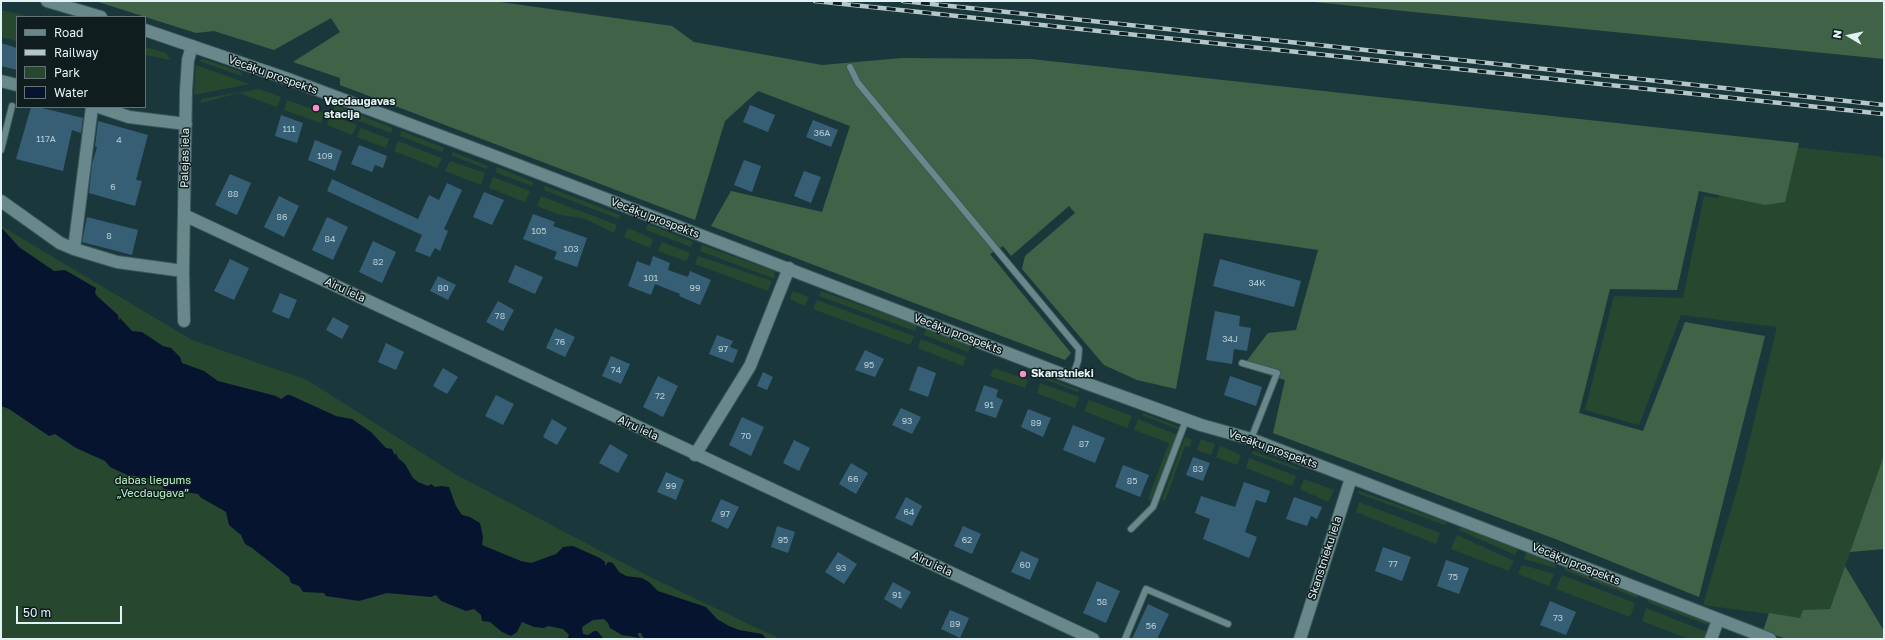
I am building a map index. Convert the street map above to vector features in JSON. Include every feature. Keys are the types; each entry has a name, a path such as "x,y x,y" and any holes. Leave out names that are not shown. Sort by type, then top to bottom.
{"street":[{"path":"47,1 98,16"},
{"name":"Vecāķu prospekts","path":"146,30 497,157 1072,378 1186,420 1251,439 1770,639"},
{"name":"Palejas iela","path":"184,321 183,271 187,65 192,46"},
{"path":"1,81 16,85"},
{"path":"74,249 92,108"},
{"path":"102,108 129,117 186,124"},
{"path":"1,201 60,243 74,249 117,262 183,271"},
{"name":"Airu iela","path":"184,215 1093,639"},
{"path":"695,454 750,366 789,268"},
{"name":"Skanstnieku iela","path":"1300,639 1351,478"},
{"path":"1711,639 1718,620"}],"lane":[{"path":"850,67 858,83 1079,349 1078,361 1072,378"},
{"path":"1,150 12,106"},
{"path":"1242,363 1277,373 1251,439"},
{"path":"1131,529 1153,506 1186,420"},
{"path":"1125,639 1146,589 1228,624"}],"green space":[{"path":"95,1 493,1 672,26 694,42 822,65 902,58 1031,59 1799,143 1785,202 1765,205 1699,191 1677,290 1610,289 1579,413 1643,431 1685,322 1765,336 1699,597 1558,540 1273,433 1285,380 1242,367 1268,333 1296,330 1318,250 1204,233 1176,389 1137,380 1104,365 1022,269 1025,256 1075,213 1069,206 1011,256 1003,246 990,254 1071,353 1065,360 711,226 731,191 822,212 850,126 758,91 725,121 695,220 340,85 340,78 293,62 340,32 331,18 274,50 214,31 196,33"},
{"path":"1303,1 1884,1 1884,59 1314,2"},
{"path":"1,10 28,16 16,16 16,41 1,37"},
{"path":"146,47 166,53 170,60 146,55"},
{"path":"203,59 241,72 242,76 199,61"},
{"path":"196,65 249,84 194,95"},
{"path":"259,89 281,97 277,107 239,93 201,103 201,99"},
{"path":"287,100 324,113 321,123 284,110"},
{"path":"335,105 393,128 391,133 333,111"},
{"path":"330,115 357,125 352,135 327,125"},
{"path":"361,128 389,139 386,148 357,137"},
{"path":"402,131 444,148 442,152 400,136"},
{"path":"1730,140 1884,157 1884,455 1830,609 1804,610 1800,618 1703,605 1740,479 1777,327 1681,315 1639,425 1585,410 1614,296 1683,298 1704,196 1718,198"},
{"path":"398,141 442,158 437,168 394,151"},
{"path":"453,152 488,166 487,169 451,155"},
{"path":"450,161 485,173 481,185 445,171"},
{"path":"497,167 533,182 532,186 495,172"},
{"path":"493,177 530,191 525,202 489,188"},
{"path":"545,186 620,215 619,219 544,190"},
{"path":"541,196 617,225 614,233 583,218 560,215 537,206"},
{"path":"648,224 693,242 691,247 646,230"},
{"name":"dabas liegums „Vecdaugava”","path":"1,226 192,340 307,380 455,474 648,576 780,639 1,639"},
{"path":"628,228 653,239 650,248 624,237"},
{"path":"662,242 690,253 686,261 658,251"},
{"path":"702,245 774,271 775,279 700,251"},
{"path":"698,256 772,281 768,291 695,264"},
{"path":"793,291 809,297 805,306 790,299"},
{"path":"821,291 917,325 915,331 819,296"},
{"path":"817,300 914,336 910,345 813,309"},
{"path":"926,329 970,346 968,352 924,335"},
{"path":"921,339 966,357 963,366 918,348"},
{"path":"994,368 1028,380 1025,388 990,376"},
{"path":"1043,376 1079,390 1078,392 1042,378"},
{"path":"1040,383 1079,397 1075,408 1037,393"},
{"path":"1089,400 1132,416 1127,428 1084,411"},
{"path":"1143,413 1179,427 1178,429 1142,415"},
{"path":"1138,419 1177,435 1151,500 1148,499 1169,443 1134,430"},
{"path":"1185,437 1192,440 1190,447 1185,446 1165,501 1162,500"},
{"path":"1201,439 1215,444 1211,455 1197,450"},
{"path":"1220,446 1241,455 1237,465 1216,457"},
{"path":"1253,451 1299,468 1298,470 1252,454"},
{"path":"1884,455 1884,549 1850,552"},
{"path":"1249,458 1296,476 1292,486 1246,468"},
{"path":"1304,479 1334,490 1328,502 1300,489"},
{"path":"1359,491 1446,522 1445,525 1357,493"},
{"path":"1359,502 1440,533 1436,544 1356,512"},
{"path":"1460,527 1518,549 1515,555 1459,530"},
{"path":"1457,535 1514,561 1509,571 1451,549"},
{"path":"1527,552 1556,565 1555,568 1524,559"},
{"path":"1522,565 1554,574 1549,586 1518,574"},
{"path":"1845,566 1884,631 1884,639 1787,639 1763,631 1769,613 1800,618 1803,610 1830,609"},
{"path":"1565,567 1638,595 1637,598 1564,570"},
{"path":"1562,575 1635,603 1630,617 1556,589"},
{"path":"1649,599 1709,622 1708,625 1647,602"},
{"path":"1646,608 1707,632 1704,639 1689,639 1642,621"}],"water":[{"path":"1,227 19,247 54,271 65,270 96,288 95,293 97,296 118,315 119,321 120,318 132,331 142,332 163,346 171,348 180,357 182,363 204,371 218,381 276,396 281,399 287,395 290,395 336,416 352,419 371,432 386,448 392,449 396,455 396,452 398,458 405,464 413,478 418,482 428,486 431,484 435,487 449,487 456,506 462,515 470,517 480,523 483,537 482,545 521,561 531,563 556,554 563,547 573,546 600,558 605,562 605,566 608,562 613,563 619,572 626,576 642,578 649,582 658,591 706,607 717,619 729,626 739,630 762,634 767,639 644,639 641,633 638,633 640,638 622,635 610,628 604,619 593,620 582,627 583,634 588,635 594,631 597,631 604,639 567,639 569,635 563,629 548,626 544,628 534,627 522,622 517,632 511,636 502,632 490,622 482,621 481,615 474,609 466,611 441,601 436,595 431,597 387,593 359,601 326,596 324,593 303,592 299,586 291,583 289,577 245,544 241,535 229,525 226,512 200,497 198,494 164,489 162,486 148,478 127,475 110,467 105,461 76,448 55,434 49,436 9,409 1,406"}],"building":[{"path":"1,43 16,48 16,70 1,66"},
{"path":"750,105 775,115 768,132 743,122"},
{"path":"31,108 42,108 83,118 81,133 72,130 63,171 16,159"},
{"path":"281,115 303,123 297,143 275,136"},
{"path":"813,120 838,130 831,147 806,137"},
{"path":"98,121 148,135 136,180 142,181 135,206 89,193 92,164 97,147 95,147"},
{"path":"315,140 342,151 335,171 308,160"},
{"path":"359,145 387,156 383,168 375,165 372,172 351,164"},
{"path":"744,160 761,166 752,192 734,185"},
{"path":"804,171 821,177 811,203 794,196"},
{"path":"230,174 251,183 237,215 215,205"},
{"path":"332,179 418,219 429,195 439,200 447,183 462,190 444,229 448,231 440,251 435,248 430,257 415,251 422,235 327,191"},
{"path":"484,192 504,200 492,225 473,217"},
{"path":"279,196 299,206 284,237 264,227"},
{"path":"533,214 555,222 553,226 587,238 577,267 554,259 557,252 523,239"},
{"path":"87,217 138,230 132,255 82,242"},
{"path":"327,217 348,227 333,260 312,250"},
{"path":"373,241 396,252 382,283 359,272"},
{"path":"653,256 670,263 668,270 688,277 690,271 711,280 700,305 679,296 680,294 655,284 651,295 628,286 637,261 650,266"},
{"path":"230,259 249,268 234,300 214,291"},
{"path":"1220,259 1301,281 1294,307 1213,286"},
{"path":"515,265 543,277 535,294 508,282"},
{"path":"438,276 456,285 448,300 430,291"},
{"path":"280,293 297,300 289,319 272,312"},
{"path":"498,301 514,310 503,331 486,322"},
{"path":"1215,311 1240,316 1239,326 1251,328 1247,351 1234,349 1232,364 1206,360"},
{"path":"333,317 349,326 342,339 326,330"},
{"path":"555,328 575,337 565,357 546,348"},
{"path":"717,335 733,341 730,347 738,350 733,363 709,354"},
{"path":"386,343 404,352 396,370 378,362"},
{"path":"865,350 884,359 875,377 855,370"},
{"path":"611,356 630,364 621,384 602,376"},
{"path":"918,366 936,373 928,397 909,390"},
{"path":"443,368 458,377 447,394 433,386"},
{"path":"763,372 773,377 767,390 757,386"},
{"path":"658,376 678,386 663,417 643,407"},
{"path":"1230,376 1262,387 1256,406 1224,395"},
{"path":"984,385 998,390 996,397 1003,400 996,418 975,411"},
{"path":"496,395 514,404 503,425 485,416"},
{"path":"901,408 921,417 912,434 892,425"},
{"path":"1028,409 1051,418 1043,437 1021,427"},
{"path":"742,417 764,427 751,456 729,445"},
{"path":"552,419 567,428 557,445 543,437"},
{"path":"1073,425 1105,438 1095,463 1063,450"},
{"path":"794,440 810,448 799,471 783,463"},
{"path":"610,444 628,455 618,473 599,463"},
{"path":"1193,457 1210,463 1203,481 1186,475"},
{"path":"851,463 868,473 856,494 839,484"},
{"path":"1123,465 1149,475 1140,497 1115,487"},
{"path":"666,472 684,480 676,500 657,492"},
{"path":"1244,482 1270,491 1266,503 1256,500 1245,532 1257,537 1249,558 1203,539 1210,519 1195,513 1201,496 1235,507"},
{"path":"906,497 922,506 912,526 895,518"},
{"path":"1294,497 1322,507 1317,519 1311,516 1307,526 1286,519"},
{"path":"721,499 739,507 728,529 711,521"},
{"path":"777,526 795,532 788,553 771,547"},
{"path":"963,526 981,534 972,554 954,546"},
{"path":"1383,547 1411,557 1402,581 1375,571"},
{"path":"1021,551 1039,559 1030,580 1011,572"},
{"path":"838,552 857,564 844,584 825,572"},
{"path":"1446,560 1469,568 1459,594 1437,586"},
{"path":"1097,581 1120,591 1106,623 1083,613"},
{"path":"893,582 911,592 901,609 884,599"},
{"path":"1550,601 1576,612 1566,635 1540,625"},
{"path":"1148,604 1169,614 1157,639 1132,639"},
{"path":"950,610 969,618 960,638 941,629"}],"railway":[{"path":"815,1 1884,114"},
{"path":"903,1 1884,105"}],"place":[{"name":"Vecdaugavas stacija","path":"316,108"},
{"name":"Skanstnieki","path":"1023,374"}]}
